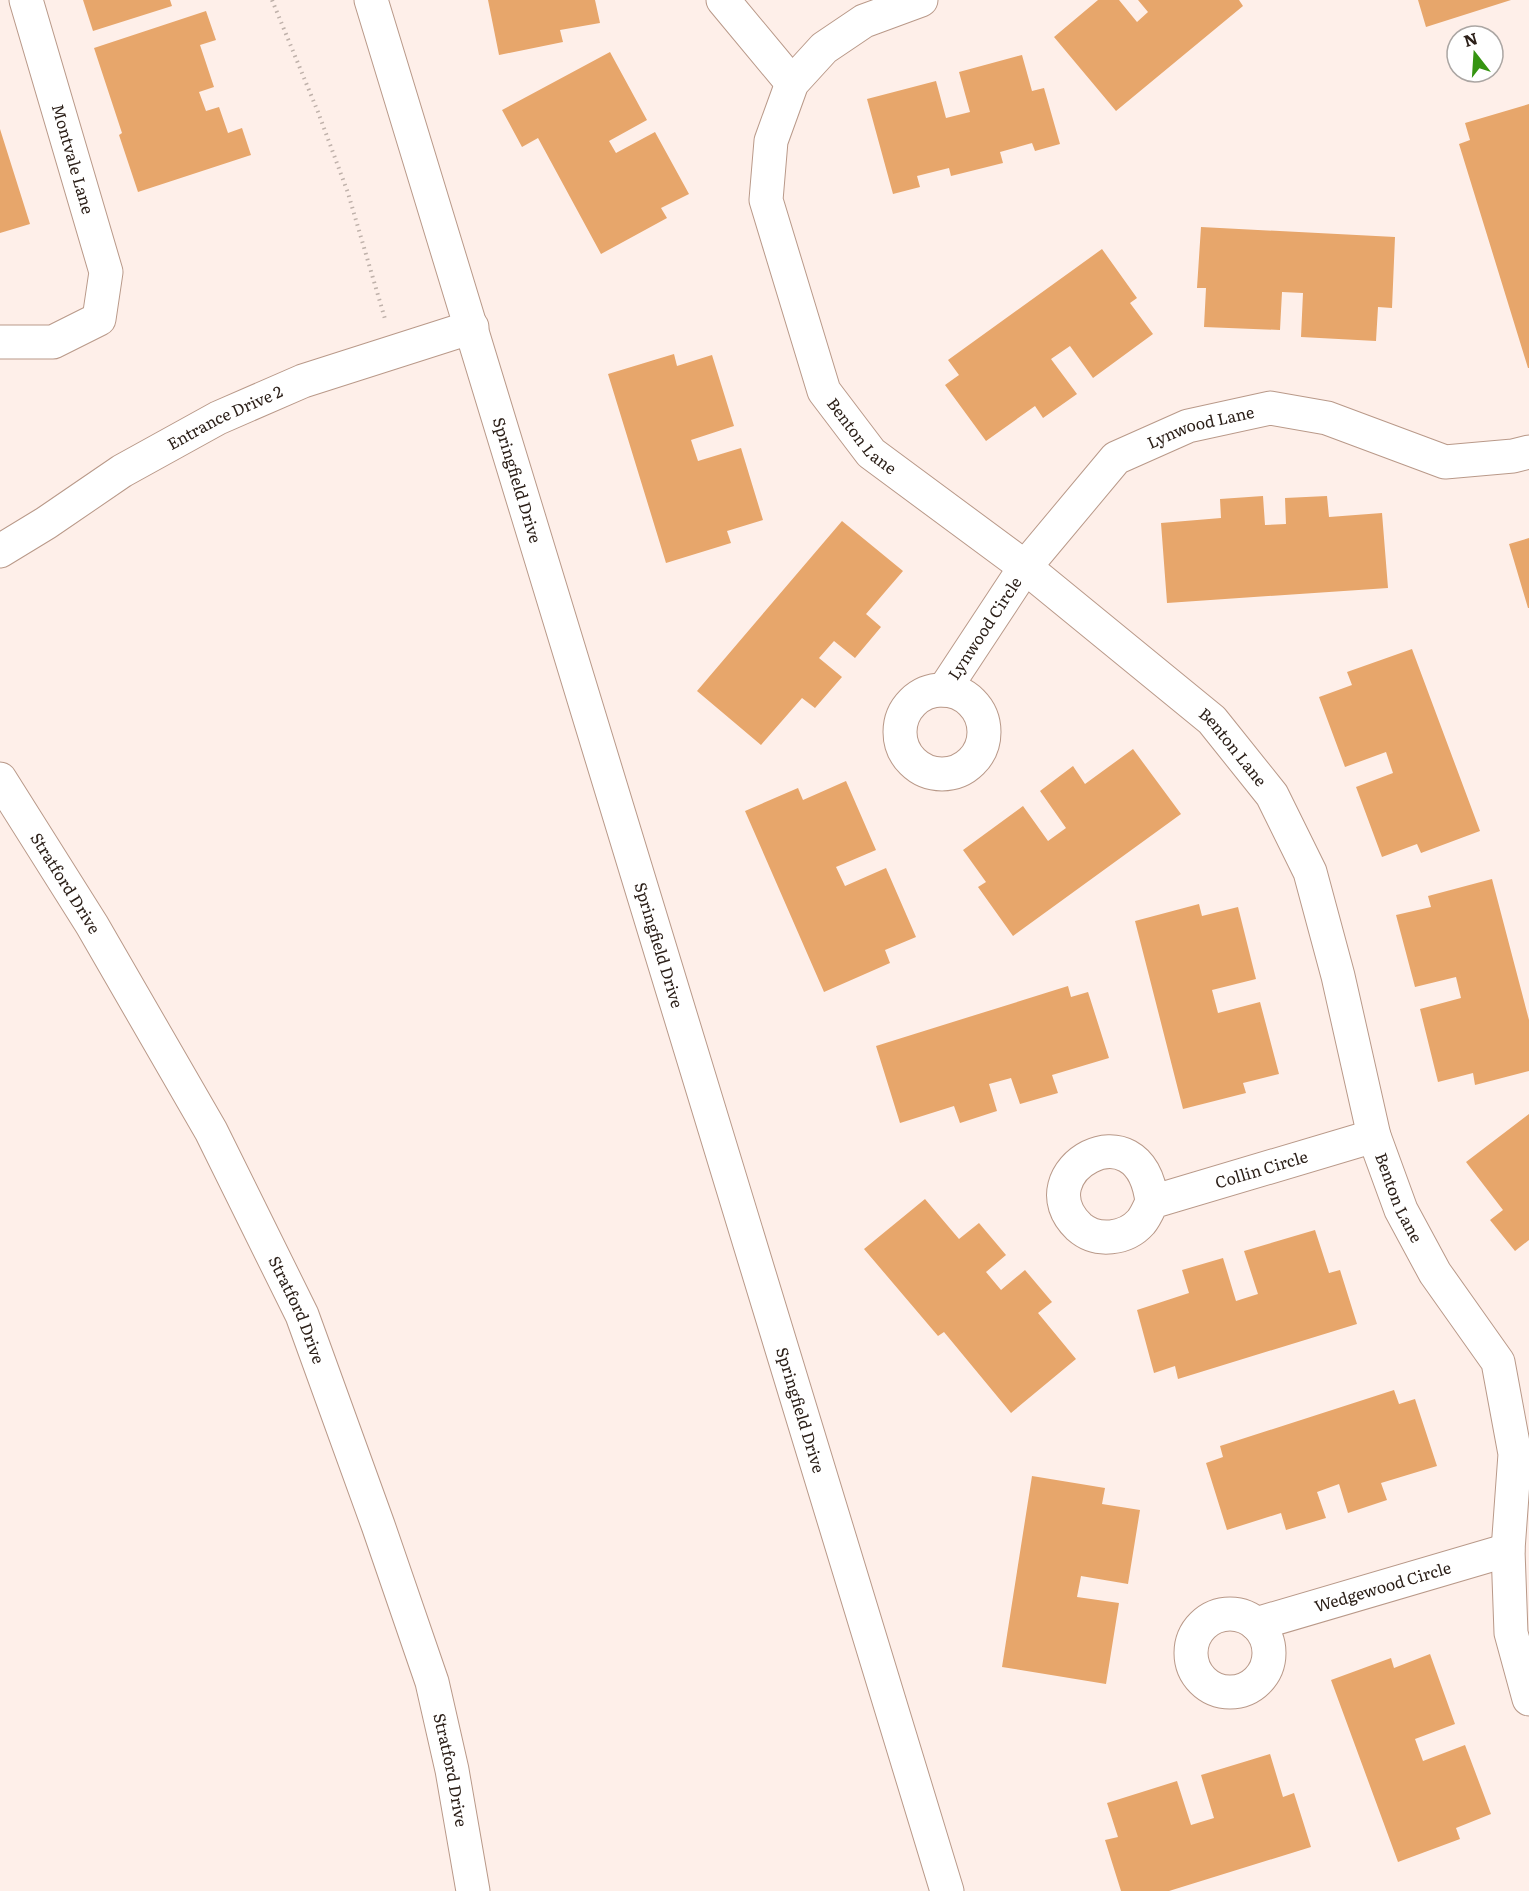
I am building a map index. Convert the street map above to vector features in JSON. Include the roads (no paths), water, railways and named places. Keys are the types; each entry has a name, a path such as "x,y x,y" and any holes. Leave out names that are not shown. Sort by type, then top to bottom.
{"street":[{"name":"Montvale Lane","path":"0,342 53,342 99,319 106,272 26,0"},
{"name":"Springfield Drive","path":"371,0 947,1891"},
{"path":"723,0 792,83"},
{"name":"Benton Lane","path":"921,0 864,21 824,48 792,83 771,141 766,200 824,391 871,453 1025,567 1212,720 1272,795 1310,872 1338,976 1374,1136 1401,1210 1435,1273 1498,1362 1515,1455 1508,1550 1511,1633 1529,1699"},
{"name":"Entrance Drive 2","path":"0,551 46,523 122,471 219,418 303,381 472,327"},
{"name":"Lynwood Lane","path":"1025,567 1116,458 1188,426 1270,408 1328,418 1445,462 1513,456 1529,452"},
{"name":"Lynwood Circle","path":"944,690 1025,567"},
{"name":"Stratford Drive","path":"0,779 92,925 205,1121 302,1315 432,1682 452,1770 473,1891"},
{"name":"Collin Circle","path":"1152,1202 1374,1136"},
{"name":"Wedgewood Circle","path":"1256,1624 1508,1550"}]}
